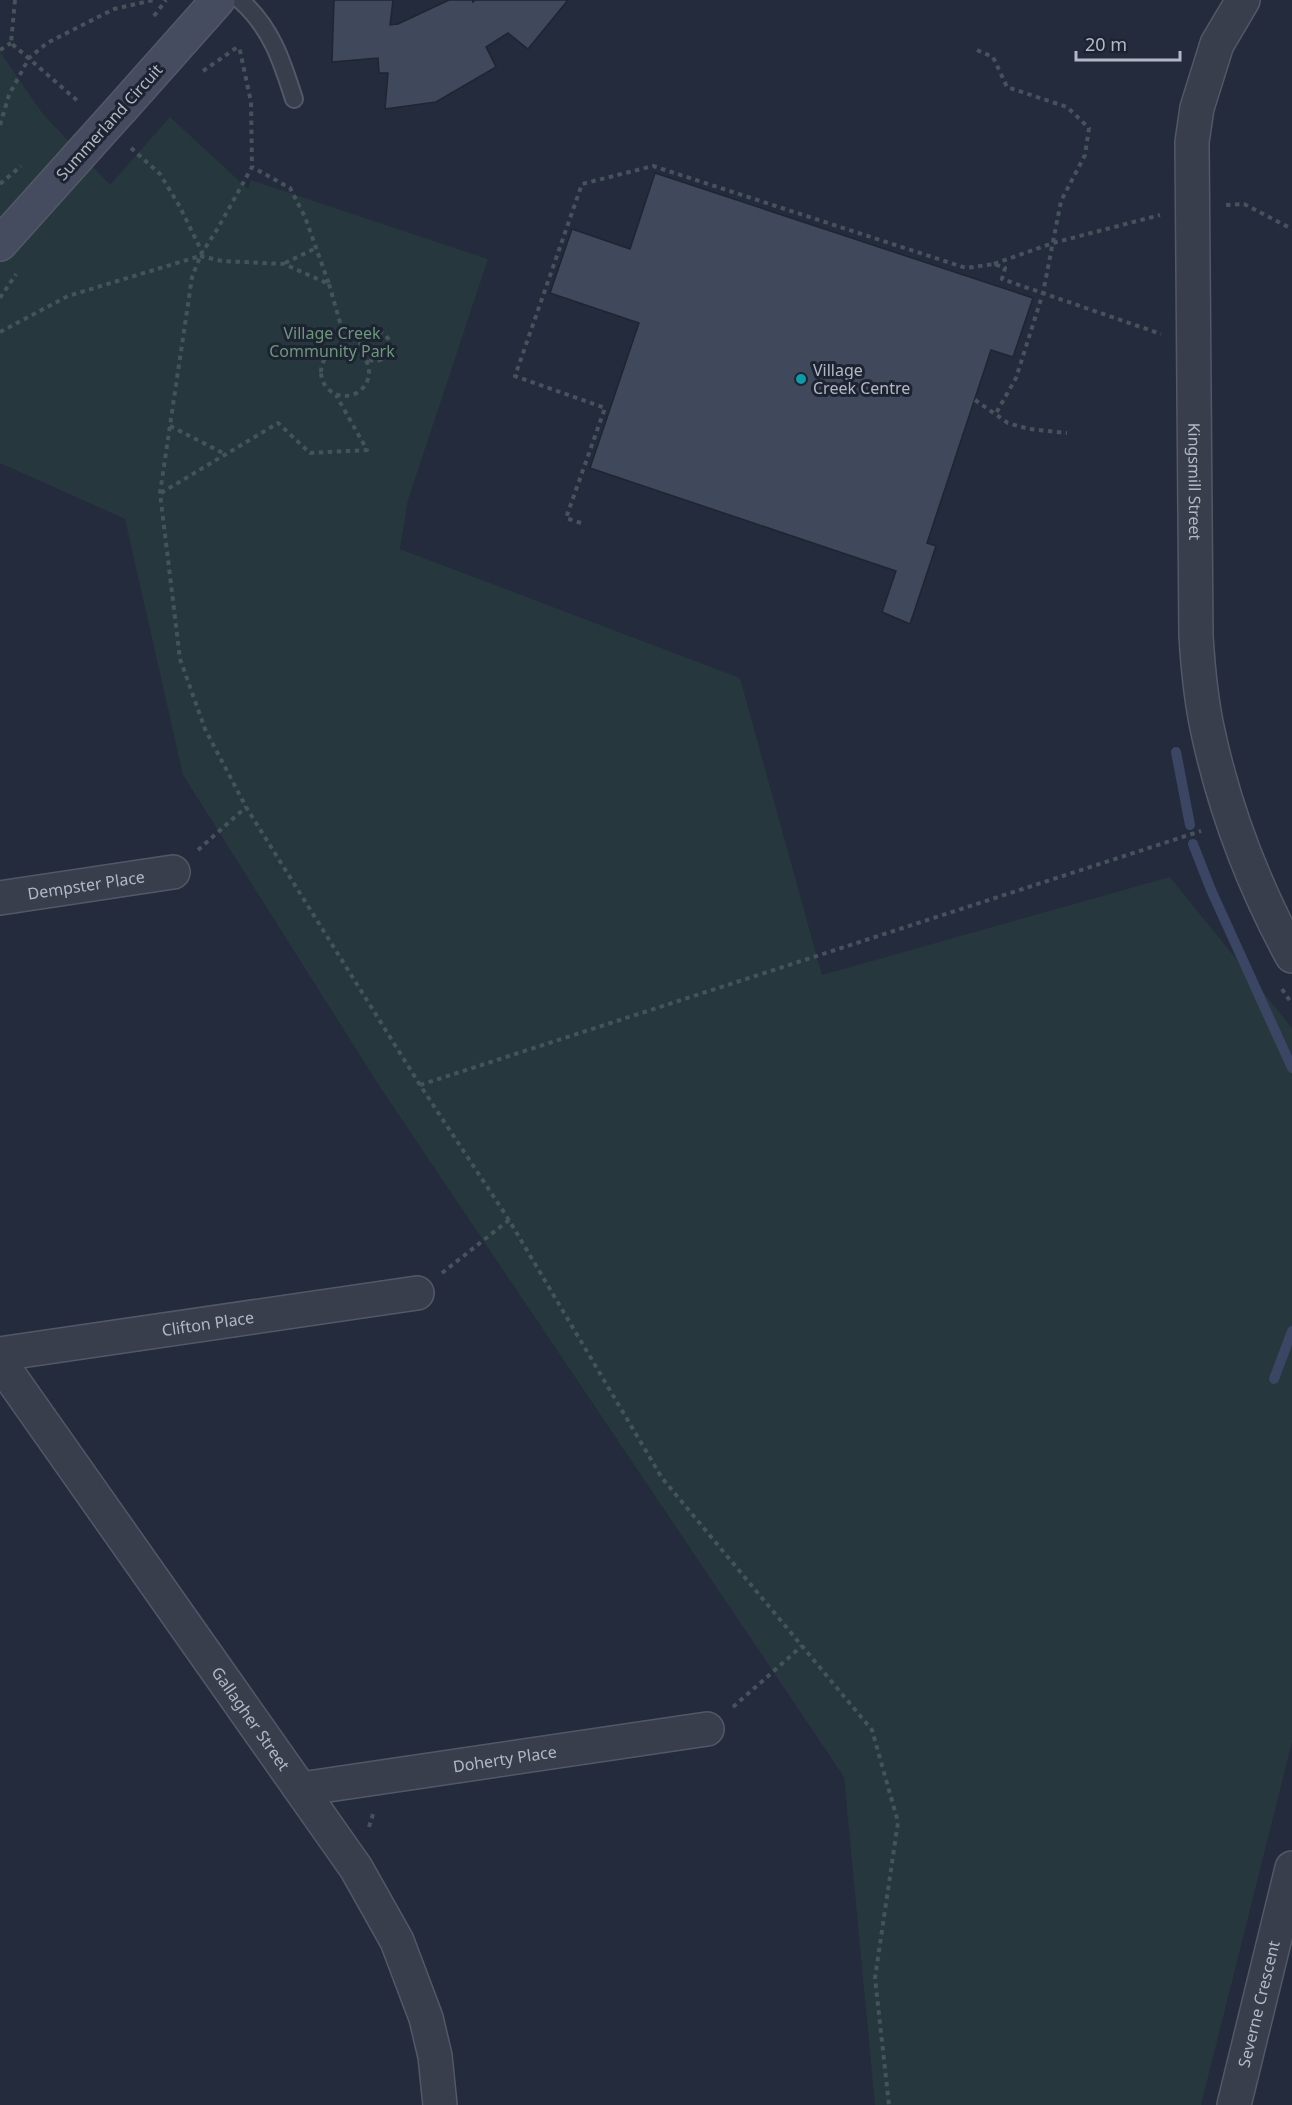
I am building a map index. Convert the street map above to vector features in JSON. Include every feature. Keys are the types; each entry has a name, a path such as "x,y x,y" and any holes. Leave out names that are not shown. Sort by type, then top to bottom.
{"street":[{"name":"Summerland Circuit","path":"0,244 218,0"},
{"name":"Kingsmill Street","path":"1243,0 1217,44 1197,108 1192,142 1196,636 1200,684 1208,732 1232,821 1272,920 1292,957"},
{"name":"Dempster Place","path":"0,898 173,872"},
{"name":"Clifton Place","path":"0,1354 417,1293"},
{"name":"Gallagher Street","path":"0,1362 356,1868 397,1941 426,2018 435,2056 440,2105"},
{"name":"Doherty Place","path":"301,1790 707,1729"},
{"name":"Severne Crescent","path":"1234,2105 1292,1868"}],"lane":[{"path":"240,0 255,13 280,56 294,99"}],"path":[{"path":"11,43 15,0"},
{"path":"0,125 9,95 29,58 46,43 114,9 154,0"},
{"path":"202,72 239,46 261,22"},
{"path":"0,50 11,43"},
{"path":"11,43 82,106"},
{"path":"200,256 252,167 251,102 239,46"},
{"path":"977,50 993,57 1006,87 1066,107 1089,128 1085,156 1061,201 1043,293 1016,378 995,415"},
{"path":"128,145 160,174 180,207 202,252 192,277 160,494 180,659 205,729 246,807 420,1085 509,1220 662,1478 872,1730 898,1822 875,1978 889,2105"},
{"path":"581,523 566,518 605,408 514,376 582,184 653,166 966,268 994,264 1053,243 1192,207 1244,204 1292,229"},
{"path":"252,167 290,188 305,217 329,284 347,348"},
{"path":"284,264 316,248"},
{"path":"0,332 68,296 200,256 222,261 284,264 329,284"},
{"path":"994,264 1005,268 1002,279 1170,338"},
{"path":"160,494 278,423 310,453 367,450 336,395 324,385 321,377 322,362 327,354 334,350 347,348 357,351 363,356 367,359 377,361 386,356 390,347 387,337 378,331 364,334 359,348 363,356 369,370 365,386 352,395 336,395"},
{"path":"975,400 1008,423 1029,429 1067,433"},
{"path":"170,426 225,454"},
{"path":"173,872 246,807"},
{"path":"420,1085 1232,821"},
{"path":"417,1293 509,1220"},
{"path":"707,1729 802,1646"}],"green space":[{"name":"Village Creek Community Park","path":"0,52 43,114 110,185 170,117 248,189 251,180 488,259 408,500 400,549 740,678 822,975 1170,877 1292,1028 1292,1742 1201,2105 875,2105 844,1777 378,1084 183,775 125,519 0,463"}],"building":[{"path":"334,0 393,0 390,25 398,24 449,0 472,0 473,2 475,0 568,0 528,49 508,33 486,47 496,67 436,102 385,109 388,73 379,73 378,58 332,62"},
{"name":"Village Creek Centre","path":"655,173 1033,298 1013,357 991,350 927,543 936,546 910,624 882,612 896,571 590,468 639,323 550,293 572,229 630,249"}],"waterway":[{"path":"1176,752 1190,825"},
{"path":"1193,844 1211,890 1292,1068"},
{"path":"1274,1379 1292,1331"}],"place":[{"name":"Village Creek Centre","path":"801,379"}]}
